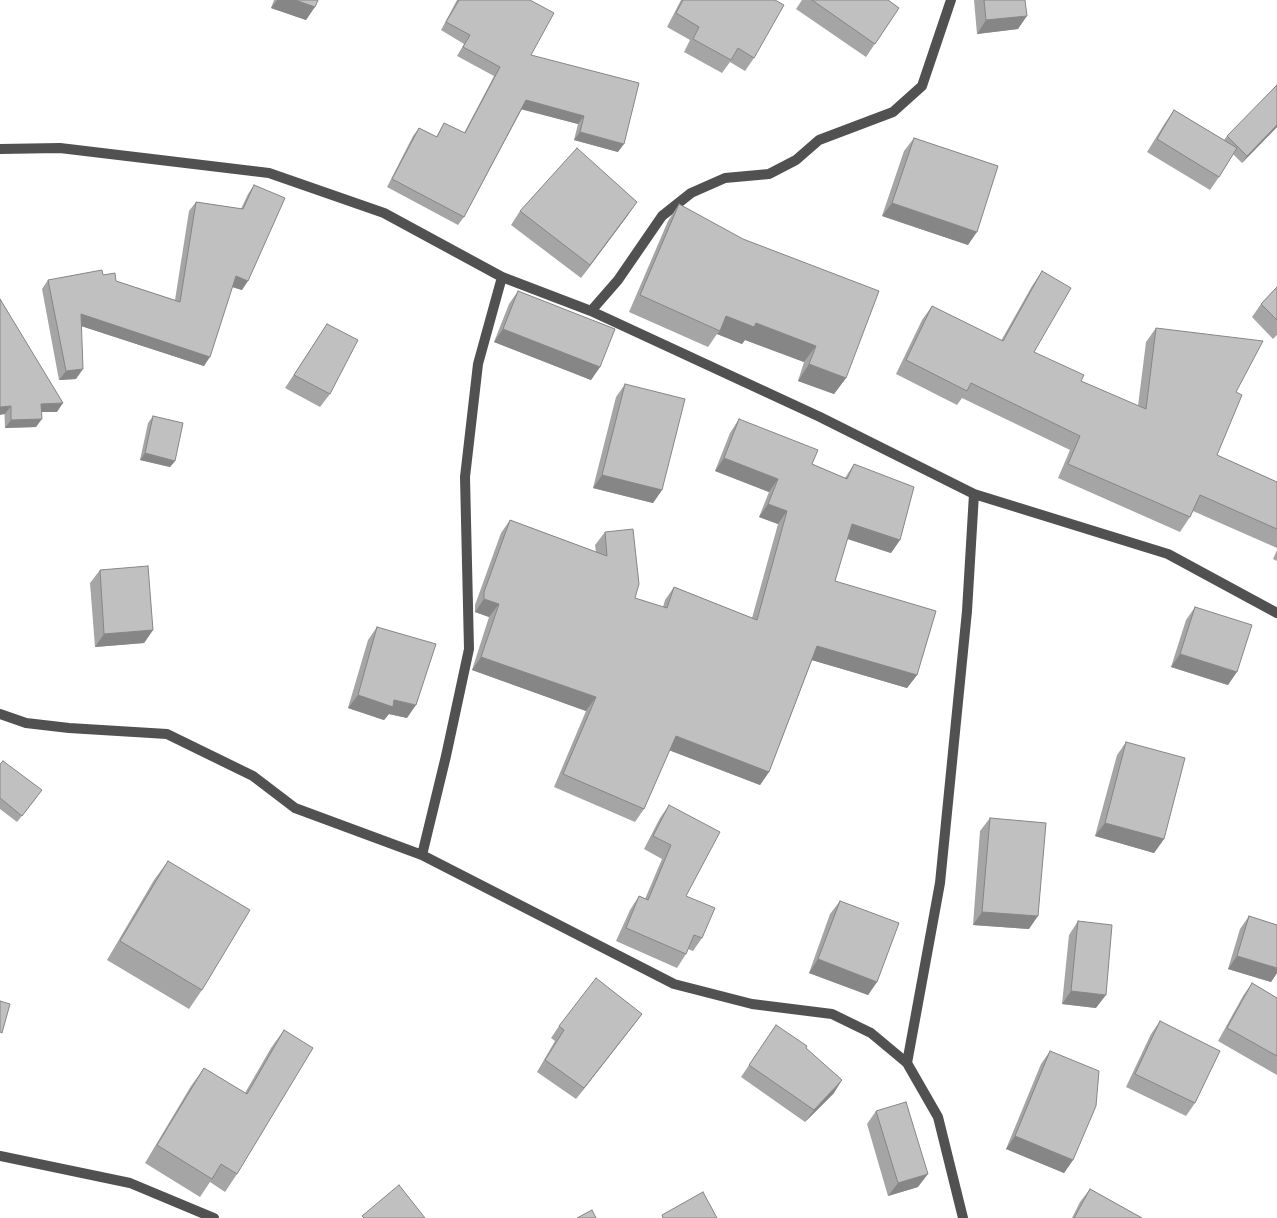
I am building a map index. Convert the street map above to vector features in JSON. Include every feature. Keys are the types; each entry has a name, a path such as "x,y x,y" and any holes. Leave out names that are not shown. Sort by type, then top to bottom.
{"street":[{"path":"591,311 618,280 662,216 690,193 726,178 769,174 796,160 819,140 894,112 922,86 951,0"},
{"path":"0,149 60,148 269,173 384,213 502,277 591,311 820,417 974,494 1168,554 1277,613"},
{"path":"422,855 469,649 465,477 478,364 502,277"},
{"path":"907,1063 940,883 967,611 974,494"},
{"path":"0,714 26,723 69,728 167,734 253,776 295,808 422,855 674,984 752,1004 832,1014 871,1033 907,1063 938,1117 963,1218"},
{"path":"0,1156 130,1183 214,1218"}],"building":[{"path":"295,0 318,0 315,7"},
{"path":"459,0 530,0 554,13 531,55 639,83 624,144 580,132 584,116 526,100 464,217 392,179 419,128 437,137 444,123 465,133 500,67 463,47 470,35 446,22"},
{"path":"683,0 775,0 784,5 754,58 738,48 731,60 693,39 699,27 676,13"},
{"path":"812,0 888,0 899,8 875,44"},
{"path":"984,0 1025,0 1027,16 986,20"},
{"path":"1277,85 1277,125 1247,156 1227,136"},
{"path":"1174,110 1237,148 1219,177 1157,139"},
{"path":"914,138 998,166 977,232 892,203"},
{"path":"577,148 637,202 590,265 520,211"},
{"path":"254,185 285,198 248,281 236,276 210,357 81,314 83,369 66,371 48,280 102,270 103,275 115,273 116,281 180,302 196,202 243,209"},
{"path":"679,204 743,239 879,291 846,378 809,364 816,346 756,323 754,327 726,316 720,331 640,295"},
{"path":"1042,271 1071,288 1034,352 1084,375 1081,381 1146,409 1156,328 1263,341 1236,392 1242,395 1217,455 1277,482 1277,529 1200,495 1190,517 1068,464 1080,436 971,383 967,391 906,360 932,306 1003,341"},
{"path":"1277,287 1277,320 1261,304"},
{"path":"518,291 615,329 600,367 503,329"},
{"path":"0,299 63,403 41,404 42,419 11,420 11,406 0,407"},
{"path":"327,324 358,340 330,394 294,375"},
{"path":"625,384 685,399 662,490 602,475"},
{"path":"153,416 183,423 175,461 145,453"},
{"path":"739,419 818,450 812,464 847,479 854,464 914,487 900,540 852,524 835,581 936,611 917,675 817,646 769,772 676,736 644,809 563,774 596,697 481,657 499,604 484,599 484,592 510,520 607,556 605,532 633,529 639,584 635,598 667,608 674,587 757,620 787,511 768,504 778,479 724,458"},
{"path":"148,566 153,630 104,634 100,570"},
{"path":"1195,607 1252,625 1237,672 1180,654"},
{"path":"377,627 436,644 416,705 394,700 393,707 358,695"},
{"path":"1126,742 1185,758 1164,839 1105,823"},
{"path":"3,761 42,790 22,816 0,798 0,764"},
{"path":"669,805 720,832 686,896 715,908 702,938 694,935 686,954 626,928 639,896 648,900 671,845 653,836"},
{"path":"990,818 1046,823 1038,916 982,912"},
{"path":"168,861 250,910 202,990 120,941"},
{"path":"840,901 899,923 877,982 818,959"},
{"path":"1249,916 1277,925 1277,968 1237,956"},
{"path":"1078,921 1112,925 1106,995 1071,991"},
{"path":"596,978 642,1014 584,1088 545,1060 564,1030 559,1026"},
{"path":"1252,983 1277,998 1277,1056 1227,1028"},
{"path":"0,1001 10,1004 2,1033 0,1032"},
{"path":"1160,1021 1220,1051 1195,1103 1135,1074"},
{"path":"776,1025 807,1046 806,1048 842,1080 814,1110 749,1065"},
{"path":"284,1030 313,1048 237,1174 221,1164 212,1179 157,1145 204,1068 247,1094"},
{"path":"1050,1051 1099,1071 1096,1106 1073,1160 1015,1136"},
{"path":"906,1102 928,1174 898,1183 876,1111"},
{"path":"399,1185 425,1218 364,1218 362,1216"},
{"path":"1090,1189 1142,1218 1074,1218"},
{"path":"703,1192 717,1218 663,1218 662,1215"},
{"path":"592,1210 596,1218 577,1218"}]}
